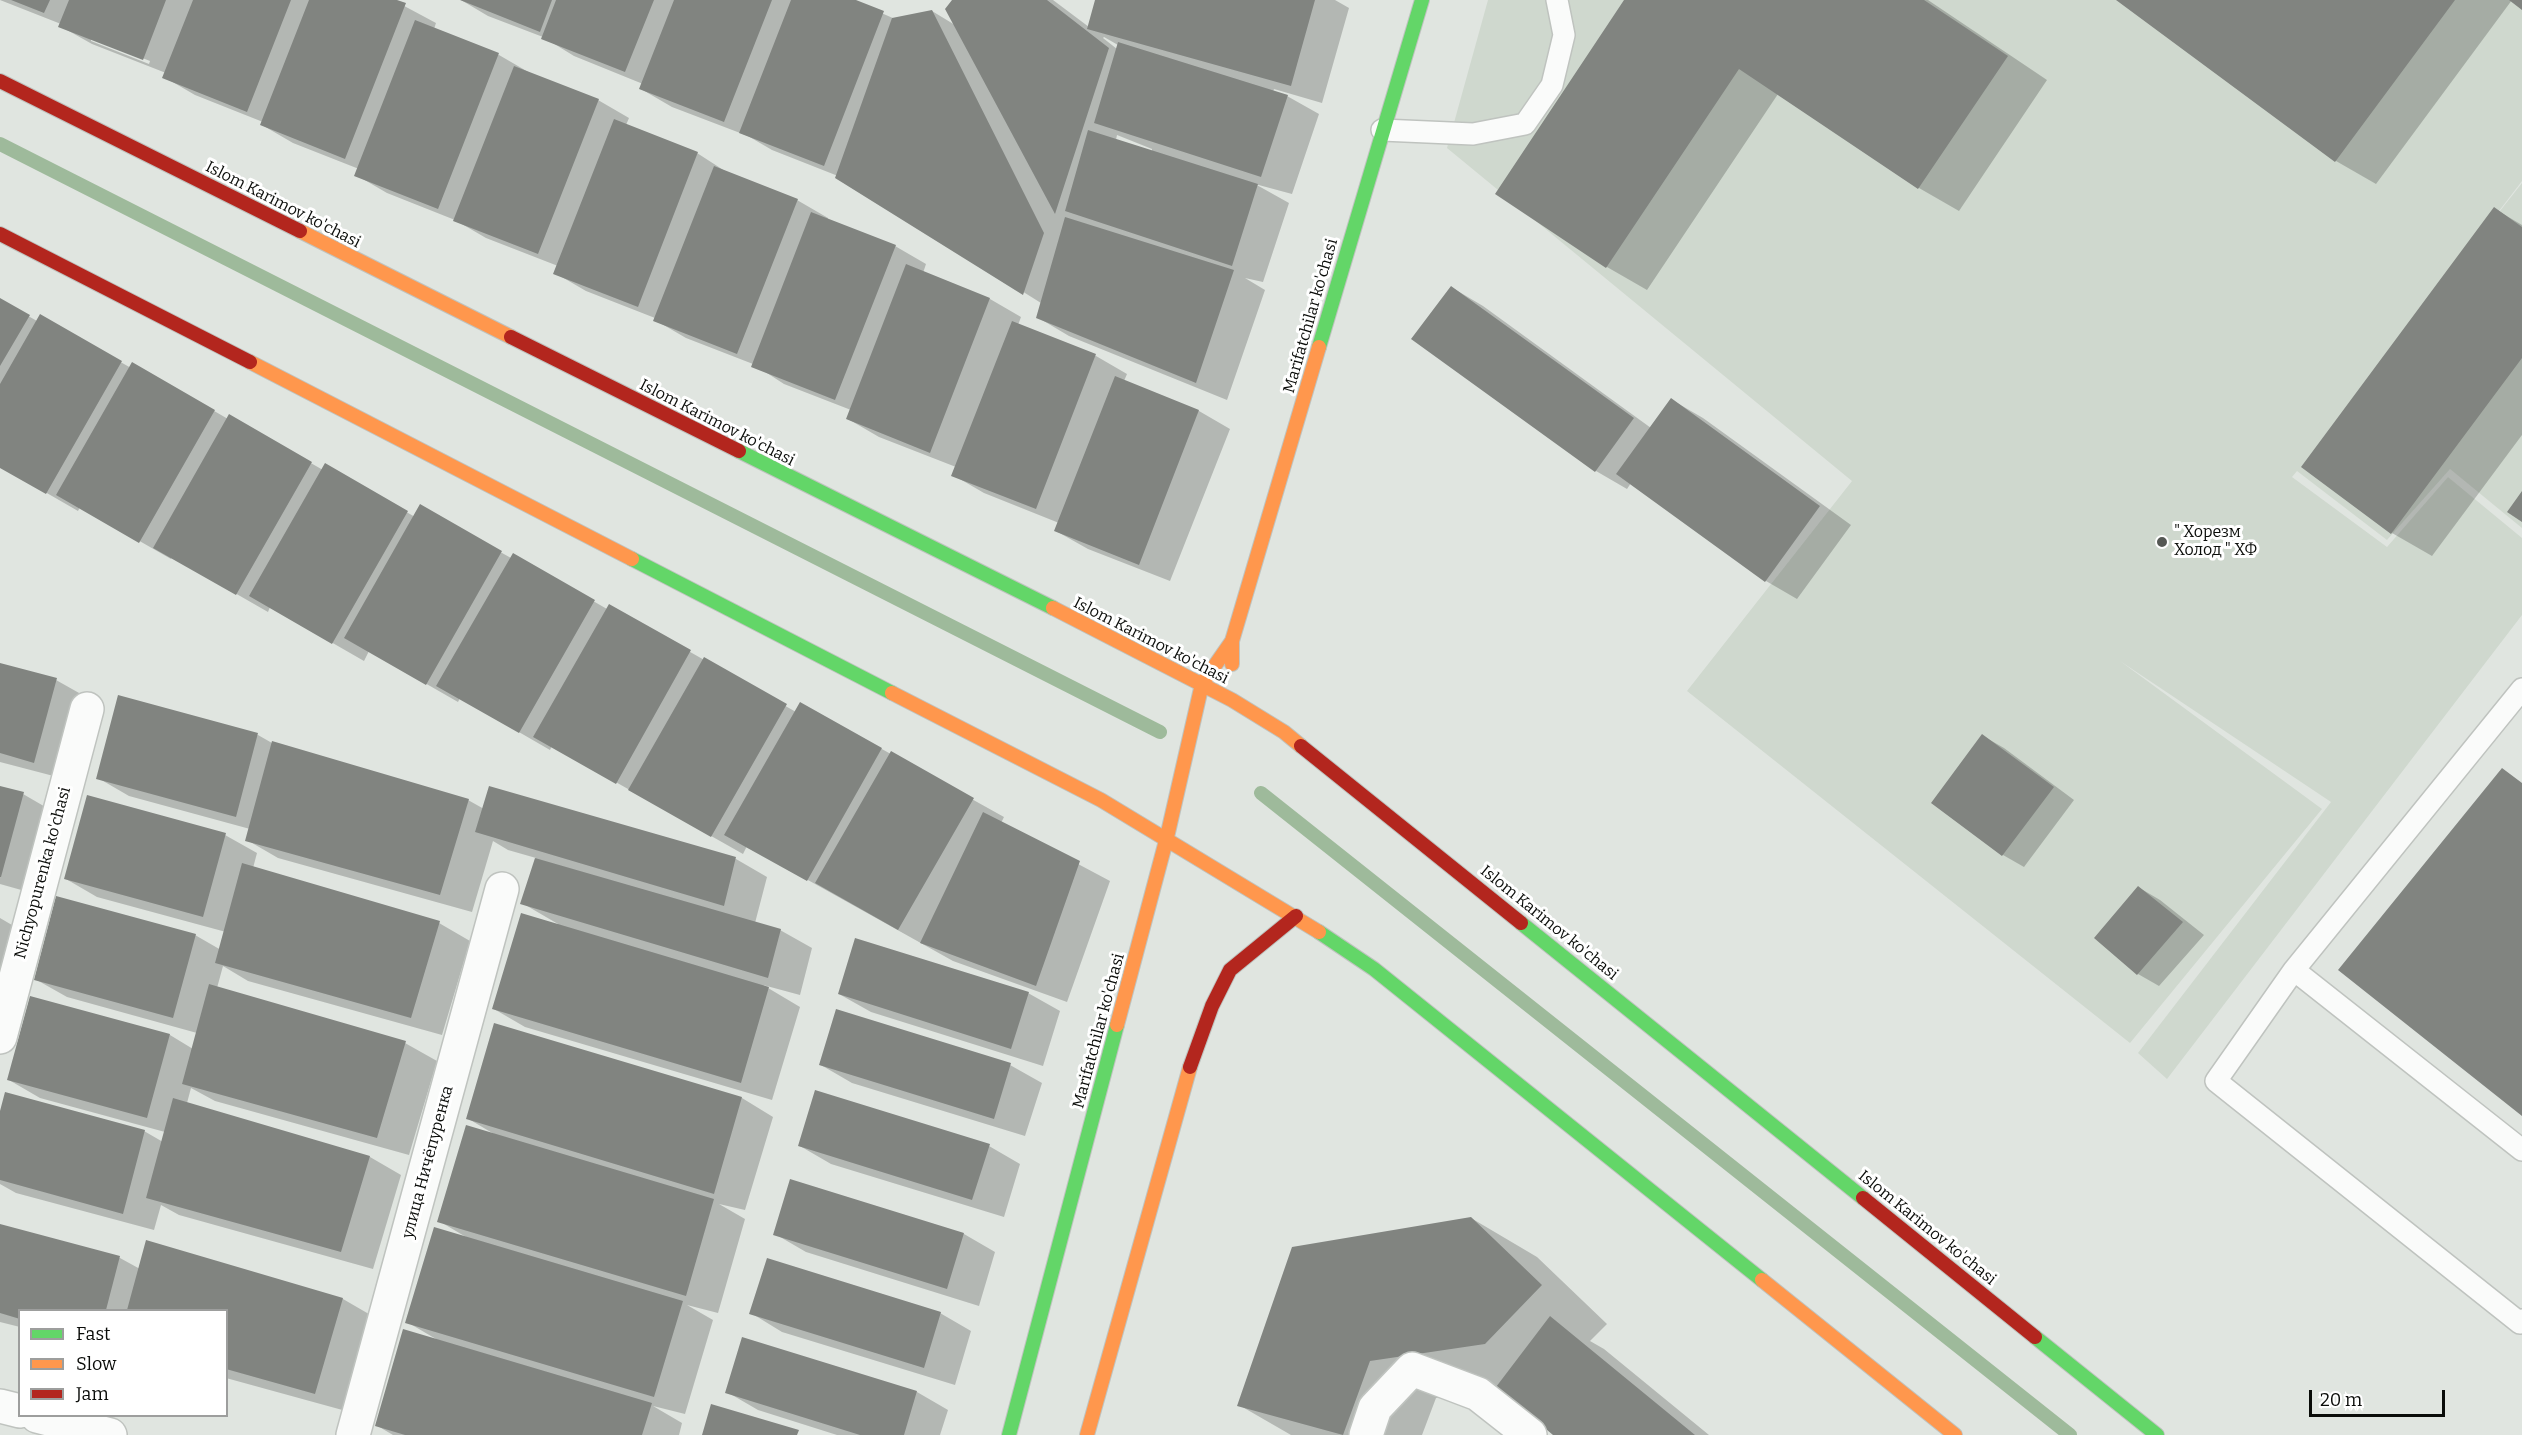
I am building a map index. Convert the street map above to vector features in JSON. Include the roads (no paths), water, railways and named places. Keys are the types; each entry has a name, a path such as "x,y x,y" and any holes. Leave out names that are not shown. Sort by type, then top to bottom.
{"main road":[{"name":"Marifatchilar ko'chasi","path":"1232,688 1232,641 1422,0"},
{"name":"Islom Karimov ko'chasi","path":"0,81 1202,684 1232,688 2157,1435"},
{"path":"0,234 1090,795 1167,837 1296,916 1374,969 1954,1435"},
{"name":"Marifatchilar ko'chasi","path":"1009,1435 1167,837 1202,684 1232,641"},
{"path":"1087,1435 1190,1068 1212,1006 1230,970 1296,916"}],"street":[{"name":"Nichyopurenka ko'chasi","path":"0,1036 87,709"},
{"name":"улица Ничёпуренка","path":"353,1435 502,889"},
{"path":"1366,1435 1375,1408 1412,1369 1478,1394 1530,1435"},
{"path":"0,1406 18,1410"},
{"path":"41,1417 110,1435"}],"lane":[{"path":"1382,130 1473,134 1525,124 1552,85 1564,35 1557,0"},
{"path":"2522,689 2294,970 2216,1081 2520,1323 2522,1320"},
{"path":"2294,970 2522,1150"}],"waterway":[{"path":"0,144 1160,732"},
{"path":"1261,793 2070,1435"}],"place":[{"name":"\" Хорезм Холод \" ХФ","path":"2162,542"}]}
